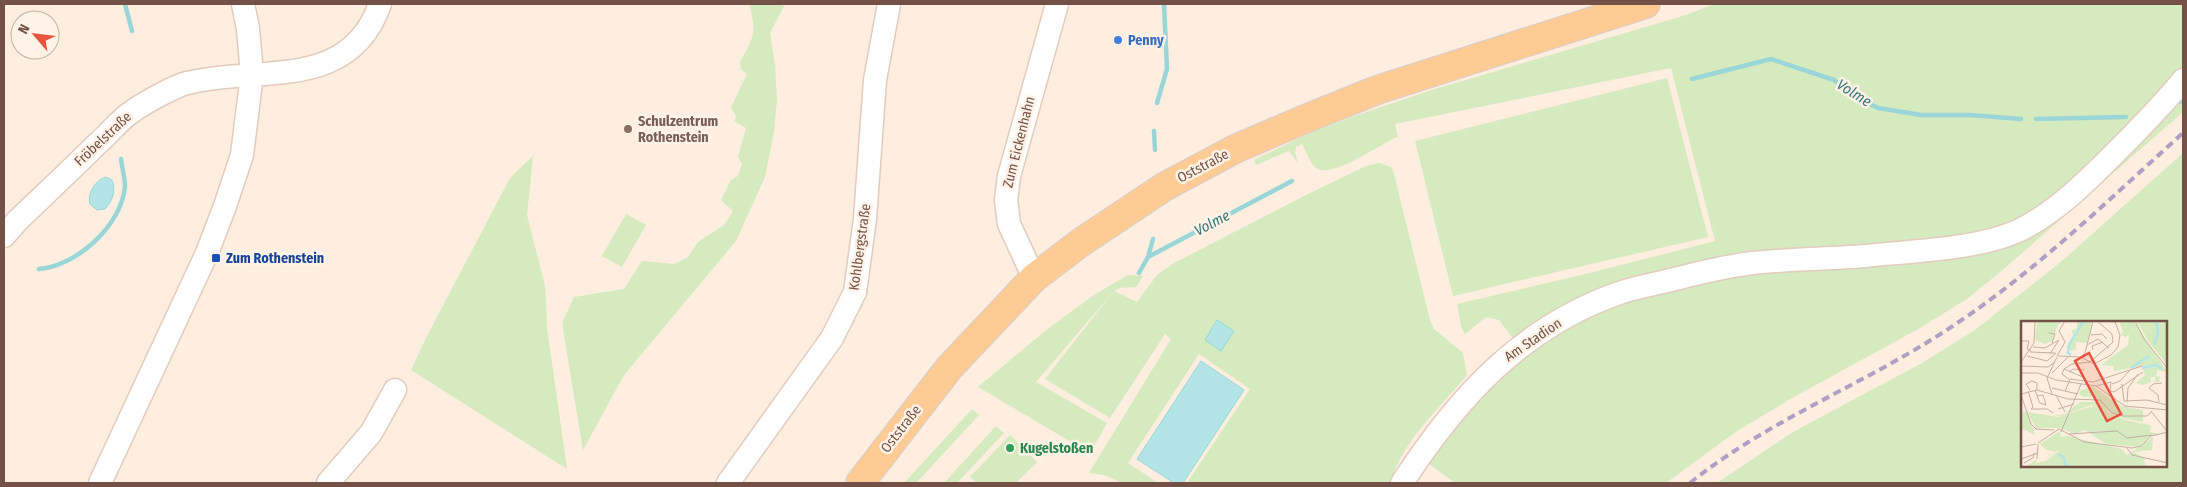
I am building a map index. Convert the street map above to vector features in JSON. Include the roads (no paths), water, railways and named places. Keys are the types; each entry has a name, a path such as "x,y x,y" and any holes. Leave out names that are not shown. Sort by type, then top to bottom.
{"main road":[{"name":"Oststraße","path":"860,483 949,368 1034,278 1080,243 1164,187 1235,150 1305,118 1377,90 1646,4"}],"street":[{"path":"100,483 207,253 242,155 252,74 248,29 243,4"},
{"name":"Fröbelstraße","path":"4,236 18,220 132,111 186,84 252,74 298,72 321,66 340,55 360,38 375,18 380,4"},
{"name":"Kohlbergstraße","path":"728,483 827,346 855,292 865,219 875,80 889,4"},
{"name":"Zum Eickenhahn","path":"1034,278 1009,224 1006,200 1008,176 1057,4"},
{"name":"Am Stadion","path":"1402,483 1438,432 1483,378 1519,348 1546,329 1586,308 1622,292 1714,269 1753,263 1833,259 1941,248 1994,239 2019,230 2057,206 2102,166 2183,80"},
{"path":"328,483 371,433 396,390"}],"water":[{"path":"106,177 112,180 113,195 105,209 97,210 90,204 91,192 98,181"},
{"path":"1217,320 1234,331 1221,351 1205,340"},
{"path":"1201,361 1244,390 1183,483 1174,483 1137,459"}],"waterway":[{"path":"125,4 132,31"},
{"path":"1157,103 1167,69 1164,4"},
{"name":"Volme","path":"1692,79 1771,59 1834,80 1852,95 1878,108 1921,115 1970,115 2021,119"},
{"name":"Volme","path":"2180,102 2183,99"},
{"name":"Volme","path":"2036,119 2126,117"},
{"path":"1154,131 1155,150"},
{"path":"39,269 53,266 82,252 106,229 116,215 122,201 125,180 121,159"},
{"name":"Volme","path":"1139,273 1148,257 1292,181"},
{"path":"1148,257 1153,239"}],"railway":[{"path":"1690,483 1750,441 1911,352 1974,311 2006,288 2067,238 2183,133"}],"place":[{"name":"Penny","path":"1118,40"},
{"name":"Schulzentrum Rothenstein","path":"628,129"},
{"name":"Zum Rothenstein","path":"216,258"},
{"name":"Kugelstoßen","path":"1010,448"}]}
